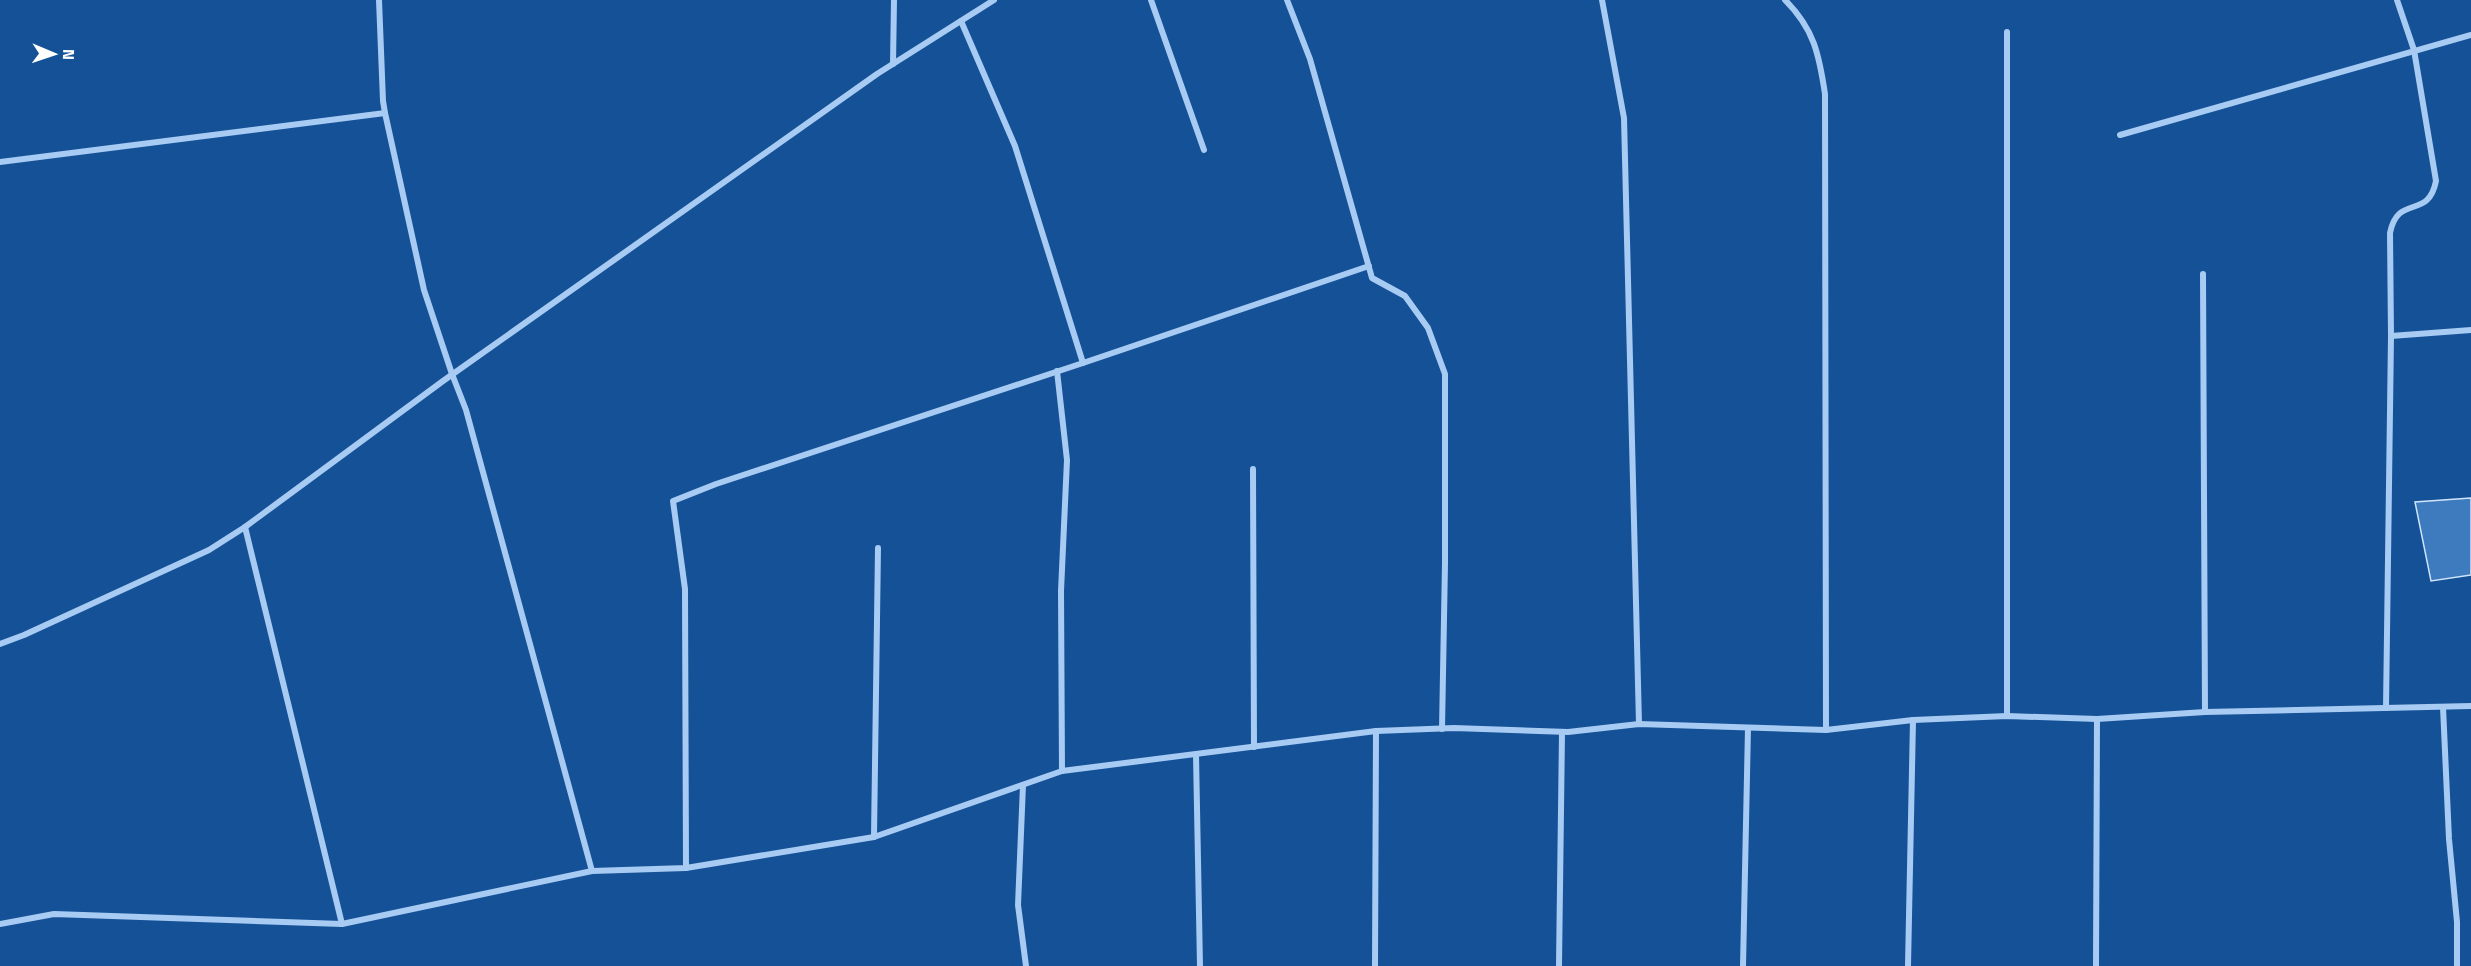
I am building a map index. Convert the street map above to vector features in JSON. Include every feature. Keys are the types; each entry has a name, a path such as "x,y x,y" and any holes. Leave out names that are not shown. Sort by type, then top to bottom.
{"street":[{"path":"379,0 383,101 424,290 466,410 592,871"},
{"path":"893,64 894,0"},
{"path":"0,644 209,550 452,374 893,64 994,0"},
{"path":"1151,0 1204,150"},
{"path":"1287,0 1310,58 1372,278 1406,296 1428,328 1445,374 1442,729"},
{"path":"1602,0 1624,118 1639,724"},
{"path":"1785,0 1801,16 1814,40 1824,94 1826,730"},
{"path":"2386,708 2391,336 2390,233 2392,219 2401,211 2426,202 2434,195 2436,181 2414,50 2397,0"},
{"path":"961,21 1015,146 1083,363"},
{"path":"2007,32 2007,716"},
{"path":"2120,135 2471,35"},
{"path":"0,162 385,113"},
{"path":"686,868 685,589 673,501 727,480 1369,266"},
{"path":"2203,274 2205,712"},
{"path":"2391,336 2471,330"},
{"path":"1057,371 1067,460 1061,591 1062,771"},
{"path":"1253,469 1254,747"},
{"path":"245,526 342,924"},
{"path":"874,837 878,548"},
{"path":"0,924 54,914 342,924 592,871 686,868 874,837 1062,771 1376,731 1442,729 1562,732 1639,724 1826,730 1913,720 2007,716 2097,719 2205,712 2471,706"},
{"path":"2443,707 2449,839 2457,922 2457,966"},
{"path":"2096,966 2097,719"},
{"path":"1908,966 1913,720"},
{"path":"1743,966 1748,728"},
{"path":"1375,966 1376,731"},
{"path":"1559,966 1562,732"},
{"path":"1196,755 1200,966"},
{"path":"1023,785 1018,905 1026,966"}],"building":[{"path":"2471,498 2471,575 2431,581 2415,502"}]}
